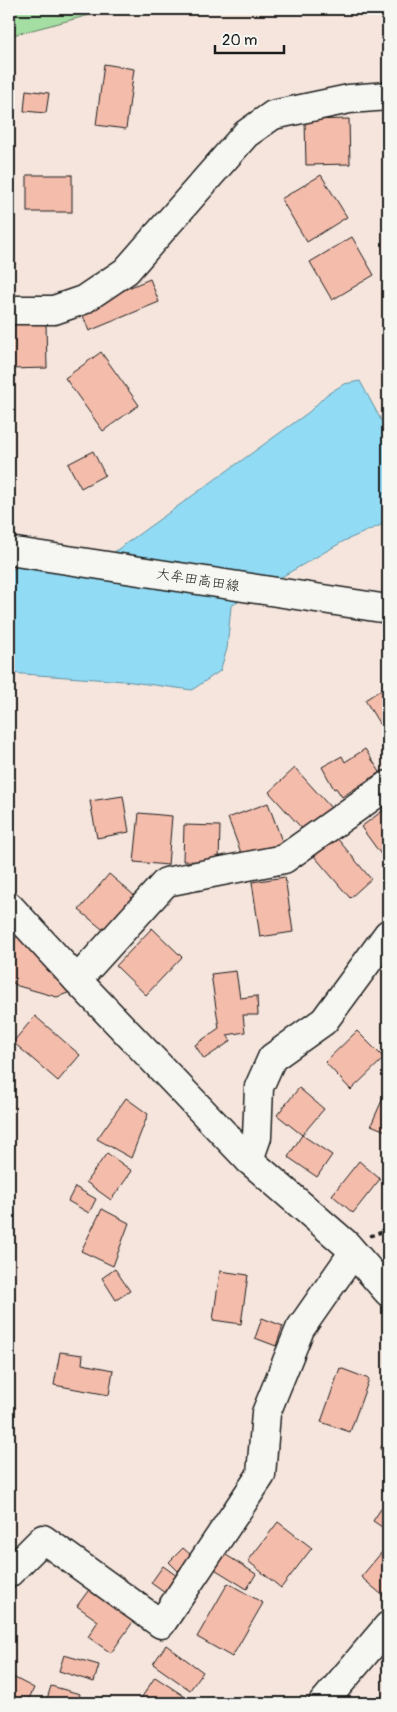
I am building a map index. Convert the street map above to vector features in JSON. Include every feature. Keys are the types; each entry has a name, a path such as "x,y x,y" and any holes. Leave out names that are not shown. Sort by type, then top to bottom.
{"street":[{"path":"9,310 54,310 83,300 126,271 246,134 273,116 348,99 388,96"},
{"name":"大牟田高田線","path":"9,551 388,609"},
{"path":"77,980 166,882 284,859 388,785"},
{"path":"9,906 249,1160 346,1244 388,1292"},
{"path":"249,1160 256,1137 259,1087 272,1058 324,1021 388,934"},
{"path":"9,1572 43,1539 161,1624 261,1475 266,1413 300,1329 353,1254"},
{"path":"323,1703 388,1626"}],"green space":[{"path":"9,9 102,9 101,12 9,36"}],"water":[{"path":"360,381 388,433 388,522 344,541 231,606 227,649 220,671 192,690 124,681 9,673 9,572 30,559 103,560 309,412 326,395 344,384"}],"building":[{"path":"104,64 134,69 126,129 96,125"},
{"path":"26,90 49,93 46,113 24,111"},
{"path":"349,119 350,164 306,165 305,120"},
{"path":"27,175 72,175 72,212 27,212"},
{"path":"321,175 347,217 307,242 281,199"},
{"path":"352,237 374,275 332,300 310,262"},
{"path":"150,279 159,302 89,331 80,308"},
{"path":"46,323 47,368 9,369 9,324"},
{"path":"101,352 139,405 103,431 65,378"},
{"path":"93,451 105,475 81,488 68,464"},
{"path":"388,685 388,738 365,700"},
{"path":"365,749 380,772 342,797 336,788 334,789 322,767 342,756 345,762"},
{"path":"295,768 332,809 306,833 269,792"},
{"path":"123,796 129,832 97,838 90,801"},
{"path":"268,803 283,844 243,858 228,818"},
{"path":"385,809 388,813 388,864 361,827"},
{"path":"139,813 172,816 168,865 134,862"},
{"path":"184,825 220,826 219,862 183,861"},
{"path":"336,837 371,879 350,898 314,856"},
{"path":"109,874 136,897 107,933 79,910"},
{"path":"285,877 293,932 260,937 252,882"},
{"path":"152,928 182,957 146,995 116,966"},
{"path":"18,935 76,990 57,997 18,986 9,980 9,946"},
{"path":"236,971 240,998 257,996 258,1015 243,1015 245,1032 227,1035 231,1041 204,1059 195,1045 219,1028 211,974"},
{"path":"35,1016 80,1055 58,1081 13,1042"},
{"path":"357,1031 384,1058 351,1090 325,1062"},
{"path":"388,1087 388,1132 371,1125"},
{"path":"299,1088 324,1109 302,1135 277,1115"},
{"path":"126,1098 148,1114 131,1158 97,1139"},
{"path":"302,1135 332,1155 317,1177 288,1157"},
{"path":"107,1153 132,1171 111,1200 86,1182"},
{"path":"359,1161 380,1179 353,1213 332,1195"},
{"path":"75,1187 96,1199 89,1213 68,1201"},
{"path":"102,1209 129,1223 113,1266 81,1251"},
{"path":"115,1269 130,1291 116,1300 102,1278"},
{"path":"220,1271 248,1275 241,1324 213,1320"},
{"path":"262,1318 283,1326 276,1346 255,1338"},
{"path":"60,1352 83,1355 82,1364 113,1370 109,1395 54,1385"},
{"path":"340,1368 369,1379 350,1432 321,1422"},
{"path":"388,1436 388,1455 380,1449"},
{"path":"388,1498 388,1531 373,1521"},
{"path":"278,1522 312,1548 281,1588 248,1561"},
{"path":"388,1546 388,1600 361,1577"},
{"path":"183,1548 192,1556 178,1571 169,1562"},
{"path":"223,1553 256,1574 247,1589 213,1568"},
{"path":"163,1566 177,1576 165,1593 151,1583"},
{"path":"228,1583 263,1603 232,1657 197,1637"},
{"path":"91,1587 135,1619 111,1653 88,1637 98,1621 77,1606"},
{"path":"166,1645 203,1672 190,1690 153,1664"},
{"path":"64,1655 99,1665 94,1682 59,1671"},
{"path":"9,1675 34,1688 27,1703 9,1703"},
{"path":"155,1677 184,1696 179,1703 138,1703"},
{"path":"51,1686 80,1694 78,1703 63,1703 47,1699"}]}
